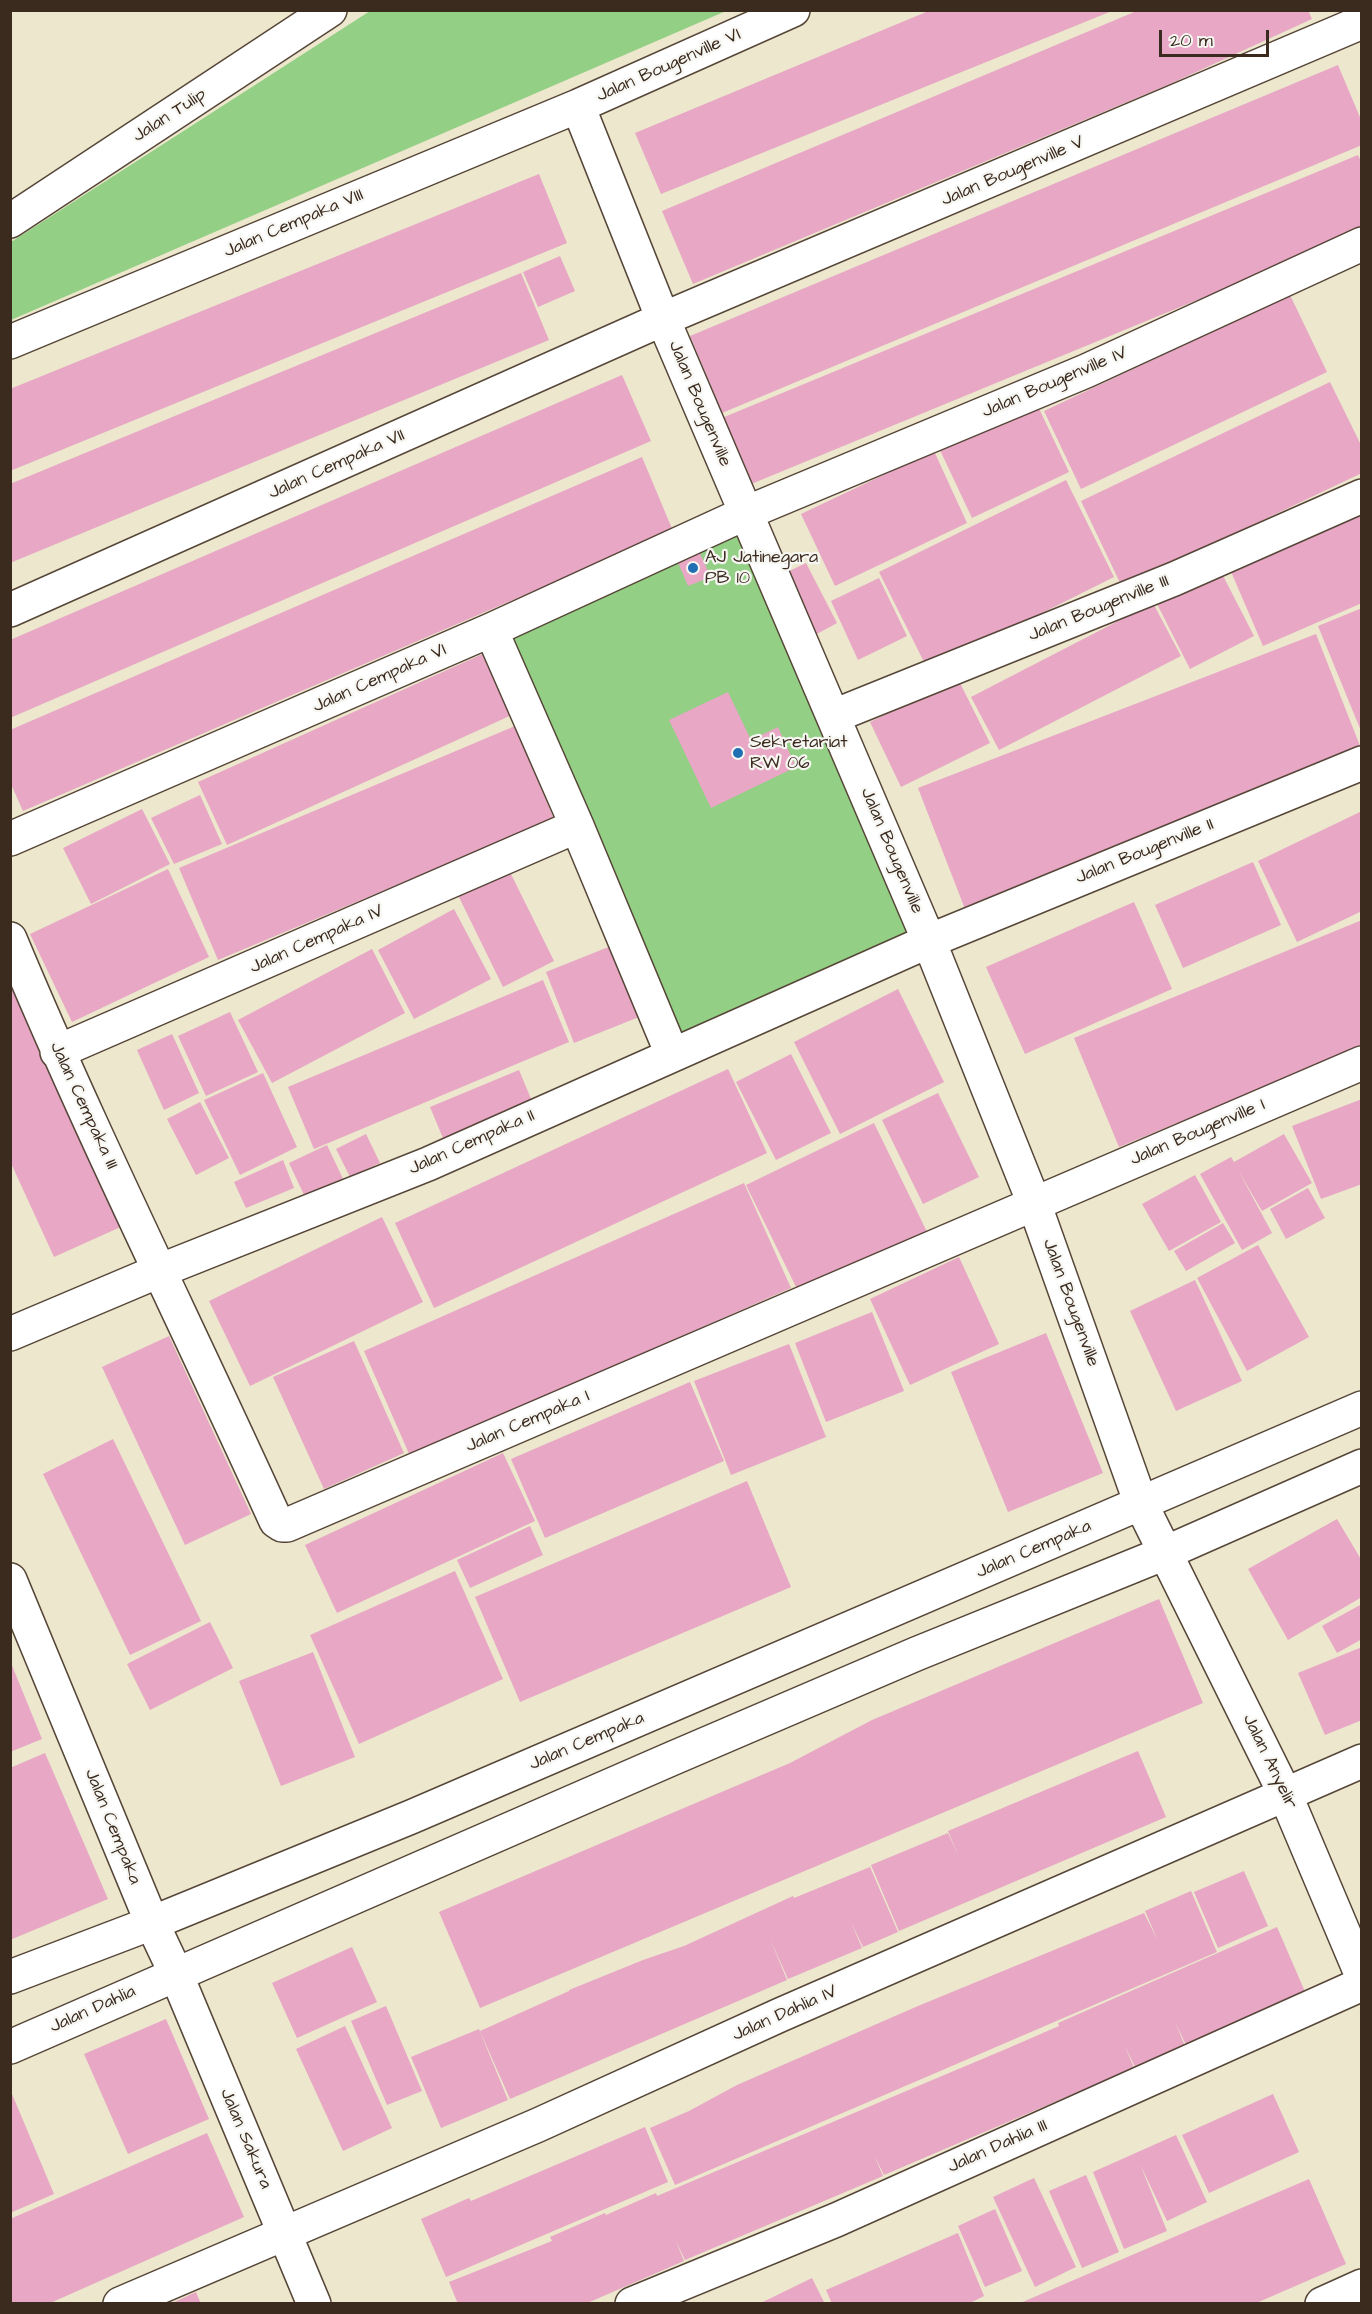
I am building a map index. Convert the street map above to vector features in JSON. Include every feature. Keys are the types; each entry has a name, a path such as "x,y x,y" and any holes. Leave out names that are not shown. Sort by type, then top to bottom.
{"street":[{"name":"Jalan Tulip","path":"10,221 330,10"},
{"name":"Jalan Bougenville VI","path":"578,106 793,10"},
{"name":"Jalan Bougenville V","path":"663,319 1362,22"},
{"name":"Jalan Bougenville","path":"578,106 663,319 929,941 1034,1203 1141,1504 1165,1553"},
{"name":"Jalan Cempaka VIII","path":"10,342 578,106"},
{"name":"Jalan Bougenville IV","path":"746,513 1086,371 1362,244"},
{"name":"Jalan Cempaka VII","path":"10,610 663,319"},
{"name":"Jalan Bougenville III","path":"834,716 1174,579 1362,496"},
{"name":"Jalan Cempaka VI","path":"10,839 491,630 746,513"},
{"path":"491,630 672,1054"},
{"name":"Jalan Bougenville II","path":"929,941 1362,764"},
{"name":"Jalan Cempaka IV","path":"57,1052 576,826"},
{"name":"Jalan Cempaka III","path":"10,939 57,1052 159,1271"},
{"name":"Jalan Cempaka II","path":"10,1334 159,1271 428,1164 929,941"},
{"name":"Jalan Bougenville I","path":"1034,1203 1362,1063"},
{"name":"Jalan Cempaka I","path":"159,1271 219,1394 276,1521 287,1525 1034,1203"},
{"name":"Jalan Cempaka","path":"10,1580 152,1923 411,1817 1362,1408"},
{"path":"176,1974 916,1654 1165,1553 1362,1466"},
{"name":"Jalan Anyelir","path":"1165,1553 1285,1794 1362,1976"},
{"name":"Jalan Dahlia IV","path":"120,2304 538,2125 780,2015 1362,1761"},
{"path":"10,1977 152,1923"},
{"name":"Jalan Sakura","path":"152,1923 176,1974 314,2304"},
{"name":"Jalan Dahlia","path":"10,2047 176,1974"},
{"name":"Jalan Dahlia III","path":"632,2304 836,2220 1362,1984"},
{"path":"1322,2304 1362,2286"}],"green space":[{"path":"370,11 726,11 11,320 11,242"},
{"path":"746,513 929,941 672,1054 491,630"}],"building":[{"path":"931,10 1112,11 661,194 635,133"},
{"path":"1139,10 1308,10 1312,19 1170,84 693,284 662,211"},
{"path":"1338,65 1362,122 1362,145 722,413 690,336"},
{"path":"1358,155 1362,164 1362,232 744,487 717,420"},
{"path":"539,174 567,243 10,471 10,389"},
{"path":"560,256 575,291 538,307 523,272"},
{"path":"521,273 549,340 10,563 10,484"},
{"path":"1290,295 1327,372 1081,489 1044,411"},
{"path":"622,375 651,441 10,718 10,640"},
{"path":"1330,382 1362,447 1362,473 1122,587 1081,501"},
{"path":"1036,402 1069,472 972,518 939,448"},
{"path":"934,451 967,523 835,586 801,514"},
{"path":"642,457 673,531 23,811 10,782 10,730"},
{"path":"1066,480 1114,577 928,670 879,572"},
{"path":"1362,508 1362,603 1263,646 1229,567"},
{"name":"AJ Jatinegara PB 10","path":"698,549 711,577 688,586 676,558"},
{"path":"806,563 837,623 815,635 783,574"},
{"path":"1219,568 1254,636 1190,669 1155,600"},
{"path":"879,578 907,636 858,660 831,601"},
{"path":"1153,603 1181,656 999,750 971,697"},
{"path":"1362,608 1362,731 1361,731 1318,626"},
{"path":"1316,634 1362,751 965,909 918,788"},
{"path":"487,652 514,714 227,845 198,782"},
{"path":"958,679 990,743 901,787 870,722"},
{"name":"Sekretariat RW 06","path":"728,692 751,740 778,727 796,767 711,808 669,720"},
{"path":"515,726 554,819 218,960 179,868"},
{"path":"200,795 222,844 174,864 151,818"},
{"path":"142,809 170,864 91,904 63,848"},
{"path":"1362,811 1362,911 1297,942 1258,861"},
{"path":"1253,862 1281,925 1183,968 1155,905"},
{"path":"506,864 554,961 503,987 455,889"},
{"path":"168,869 209,957 72,1022 30,934"},
{"path":"1134,902 1172,989 1025,1054 986,967"},
{"path":"454,909 491,979 414,1019 378,950"},
{"path":"1362,920 1362,1047 1119,1147 1074,1038"},
{"path":"611,946 639,1017 574,1043 546,972"},
{"path":"372,949 405,1013 272,1083 238,1020"},
{"path":"543,980 569,1042 314,1149 288,1087"},
{"path":"19,987 125,1225 54,1257 10,1161 10,991"},
{"path":"898,989 944,1082 840,1134 794,1042"},
{"path":"230,1012 258,1072 206,1096 178,1036"},
{"path":"172,1034 199,1093 164,1110 137,1050"},
{"path":"791,1054 831,1133 776,1160 736,1082"},
{"path":"728,1069 767,1153 434,1308 395,1223"},
{"path":"519,1070 534,1106 445,1143 430,1107"},
{"path":"263,1073 297,1147 240,1175 204,1100"},
{"path":"938,1093 979,1177 923,1204 882,1120"},
{"path":"1362,1099 1362,1184 1321,1199 1292,1126"},
{"path":"200,1102 229,1158 196,1175 167,1119"},
{"path":"874,1123 928,1234 801,1297 746,1185"},
{"path":"366,1134 380,1163 350,1177 336,1149"},
{"path":"1284,1134 1312,1183 1262,1211 1238,1170 1272,1233 1242,1250 1200,1174 1231,1157 1234,1162"},
{"path":"327,1145 344,1181 306,1199 289,1163"},
{"path":"283,1160 294,1188 246,1208 234,1182"},
{"path":"1195,1175 1221,1222 1169,1251 1142,1204"},
{"path":"744,1183 791,1288 410,1456 364,1351"},
{"path":"1308,1188 1325,1218 1286,1239 1270,1209"},
{"path":"382,1217 423,1302 250,1386 209,1301"},
{"path":"1223,1223 1235,1243 1186,1271 1174,1251"},
{"path":"1258,1245 1309,1337 1247,1371 1197,1278"},
{"path":"959,1257 999,1344 910,1385 870,1299"},
{"path":"1195,1280 1242,1381 1176,1411 1130,1311"},
{"path":"872,1312 904,1391 826,1422 795,1343"},
{"path":"1046,1333 1103,1473 1008,1512 951,1372"},
{"path":"169,1336 251,1514 185,1545 102,1367"},
{"path":"354,1341 404,1453 324,1489 273,1377"},
{"path":"789,1344 826,1437 731,1475 694,1381"},
{"path":"690,1382 724,1461 545,1538 511,1459"},
{"path":"113,1439 201,1621 130,1655 43,1474"},
{"path":"503,1453 535,1521 337,1613 305,1545"},
{"path":"747,1481 791,1587 520,1702 475,1597"},
{"path":"1337,1519 1362,1561 1362,1597 1288,1640 1248,1569"},
{"path":"530,1526 543,1555 470,1588 457,1560"},
{"path":"455,1571 503,1679 359,1744 310,1635"},
{"path":"1159,1599 1203,1703 480,2008 439,1912 790,1763 872,1720"},
{"path":"1362,1604 1362,1639 1337,1653 1322,1626"},
{"path":"210,1622 233,1668 150,1710 127,1664"},
{"path":"1362,1647 1362,1720 1325,1735 1298,1673"},
{"path":"313,1652 355,1757 281,1786 239,1681"},
{"path":"11,1663 42,1739 10,1752 11,1689"},
{"path":"1138,1751 1166,1817 899,1931 871,1865 948,1833 959,1857 948,1831"},
{"path":"45,1753 108,1899 10,1940 10,1768"},
{"path":"870,1867 898,1932 863,1947 851,1922 862,1948 788,1979 770,1939 787,1980 510,2099 480,2031 569,1990 684,1946 793,1896 794,1898"},
{"path":"1244,1871 1268,1926 1218,1948 1194,1892"},
{"path":"1191,1891 1217,1952 675,2185 650,2128 689,2111 737,2085 918,2006 1144,1913 1158,1941 1145,1911"},
{"path":"1277,1927 1306,1994 1186,2045 1175,2022 1185,2046 1135,2067 1125,2046 1134,2068 884,2175 874,2155 883,2176 685,2260 676,2241 684,2261 585,2304 458,2304 449,2282 552,2241 550,2237 605,2213 606,2215 656,2193 657,2196 1006,2049 1059,2026 1058,2023"},
{"path":"352,1947 377,2002 297,2038 272,1983"},
{"path":"386,2006 422,2091 387,2105 351,2021"},
{"path":"166,2019 209,2119 128,2154 84,2054"},
{"path":"345,2026 392,2128 343,2151 296,2049"},
{"path":"479,2029 508,2100 441,2128 411,2057"},
{"path":"12,2094 54,2194 10,2213 10,2095"},
{"path":"1273,2094 1299,2152 1209,2193 1182,2135"},
{"path":"645,2127 668,2182 446,2277 421,2219 469,2198 471,2201"},
{"path":"207,2133 244,2217 48,2304 10,2304 10,2219"},
{"path":"1176,2135 1207,2202 1167,2221 1140,2164 1167,2231 1124,2249 1093,2172"},
{"path":"1086,2175 1119,2252 1082,2268 1049,2191"},
{"path":"1034,2178 1076,2267 1035,2287 993,2197"},
{"path":"1309,2179 1346,2264 1254,2304 1018,2304"},
{"path":"995,2209 1022,2271 985,2287 958,2226"},
{"path":"958,2233 984,2296 968,2304 832,2304 826,2290"},
{"path":"812,2278 825,2304 759,2304 767,2300"},
{"path":"196,2292 201,2304 170,2304"}],"place":[{"name":"AJ Jatinegara PB 10","path":"693,568"},
{"name":"Sekretariat RW 06","path":"738,753"}]}
